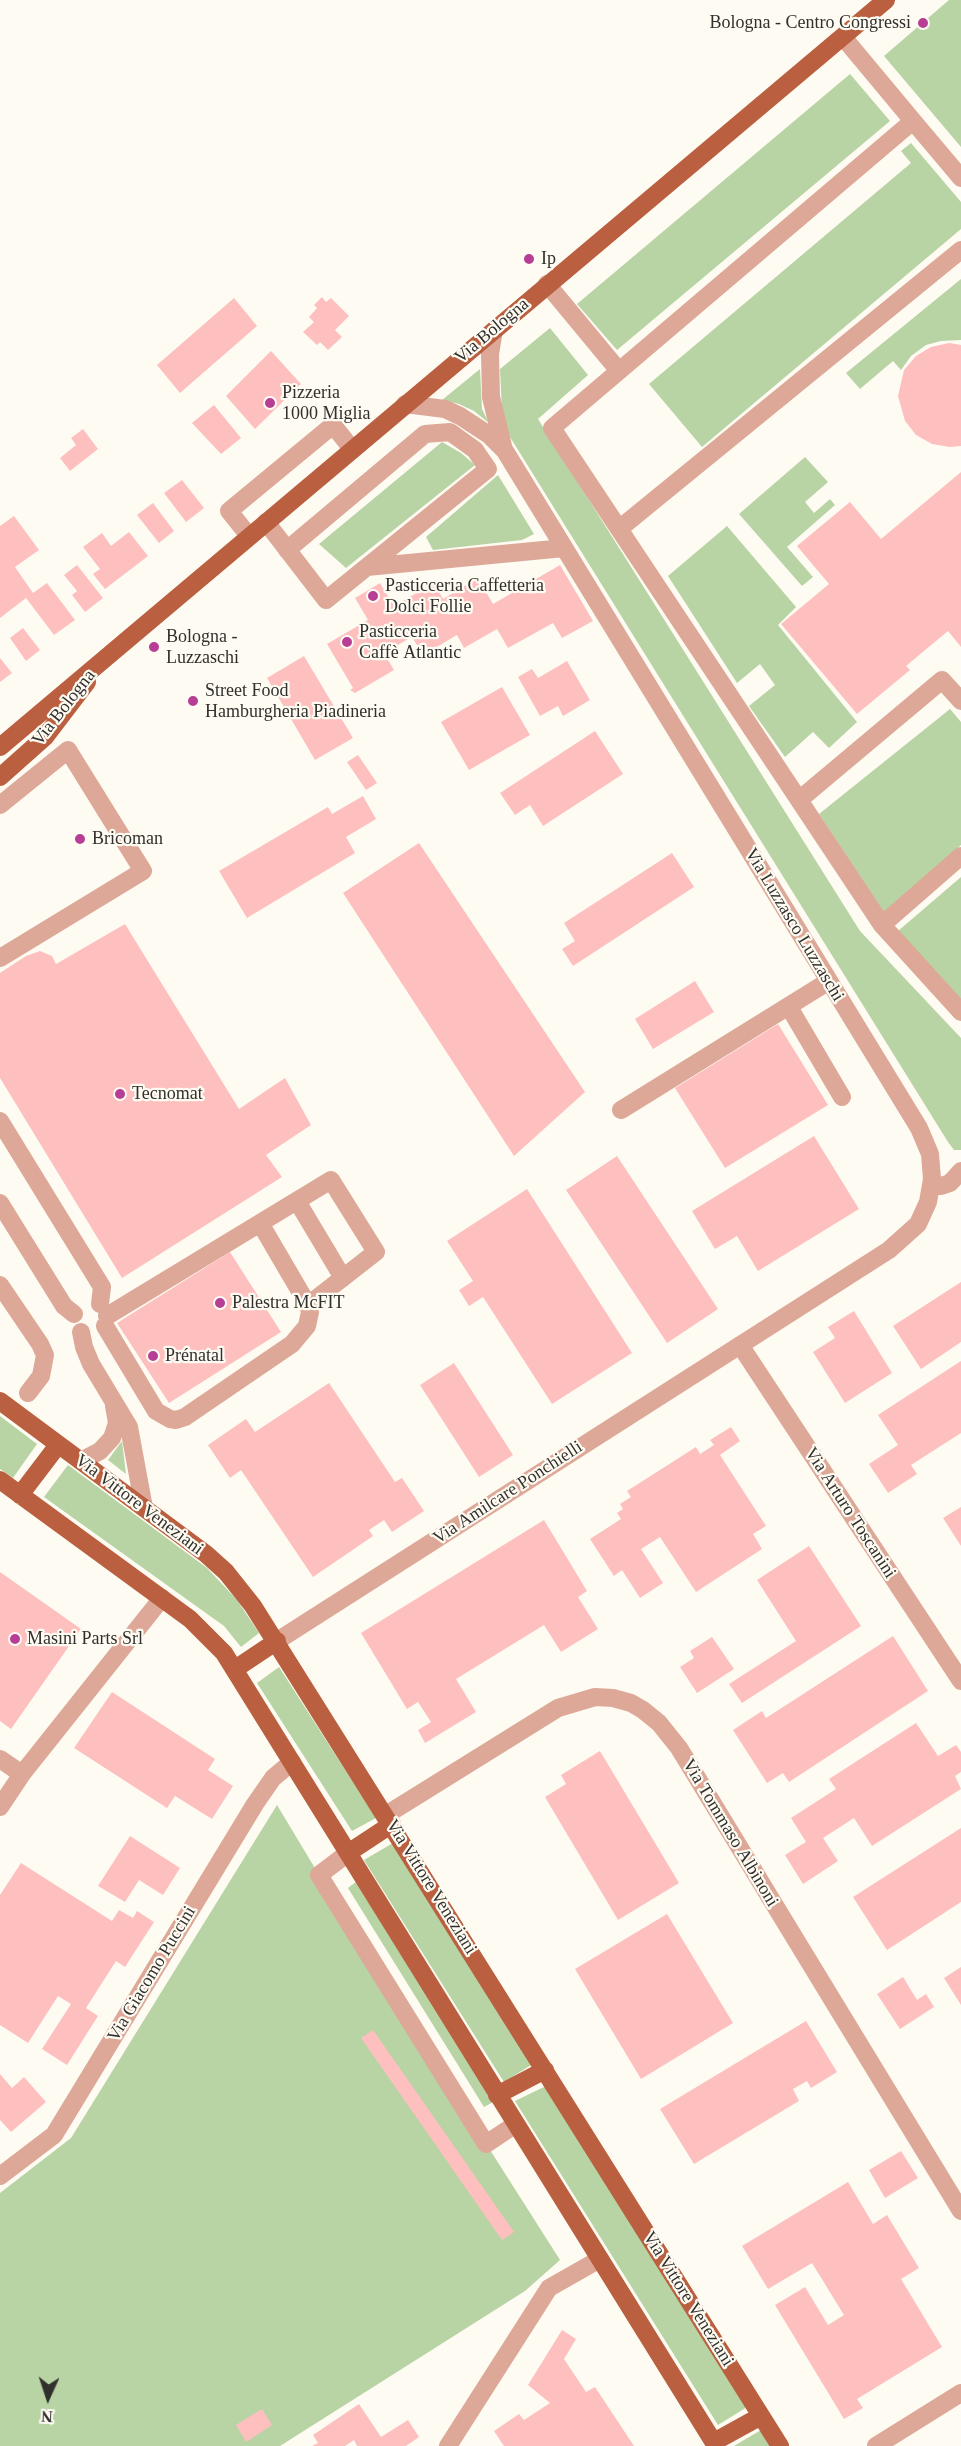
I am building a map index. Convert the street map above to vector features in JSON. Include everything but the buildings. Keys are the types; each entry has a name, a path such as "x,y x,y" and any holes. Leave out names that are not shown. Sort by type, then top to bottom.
{"main road":[{"name":"Via Bologna","path":"0,747 886,0"},
{"name":"Via Bologna","path":"0,777 45,736 100,663"},
{"name":"Via Vittore Veneziani","path":"0,1401 217,1563 243,1593 277,1641 780,2446"},
{"path":"20,1495 58,1444"},
{"path":"0,1480 162,1598 213,1640 235,1669 715,2444 761,2416"},
{"path":"235,1669 277,1641"},
{"path":"348,1853 389,1820"},
{"path":"497,2095 545,2070"}],"street":[{"path":"843,37 961,178"},
{"path":"913,121 552,428 882,925 961,1012"},
{"path":"619,529 961,250"},
{"path":"547,284 619,372"},
{"name":"Via Luzzasco Luzzaschi","path":"494,330 490,354 491,397 505,451"},
{"name":"Via Luzzasco Luzzaschi","path":"405,404 429,406 460,416 489,435 505,451 919,1128 933,1167 924,1214 909,1234 889,1250 740,1345"},
{"path":"249,536 229,511 333,425 352,449"},
{"path":"266,522 287,550 326,600 488,469 474,450 450,432 425,434 287,550"},
{"path":"367,567 564,548"},
{"path":"799,800 942,680 961,701"},
{"path":"0,805 68,750 143,871 0,958"},
{"path":"882,925 961,856"},
{"path":"621,1110 829,981"},
{"path":"789,1007 842,1097"},
{"path":"0,1121 102,1287 104,1315"},
{"path":"931,1186 950,1183 961,1171"},
{"path":"81,1332 94,1334 104,1315 332,1180 376,1252 308,1305"},
{"path":"297,1201 343,1278"},
{"path":"0,1203 64,1306 74,1314"},
{"path":"144,1508 132,1438 125,1420 86,1355 81,1332 75,1324 74,1314 83,1303 89,1301 104,1315 156,1411 176,1420 185,1417 298,1338 310,1318 308,1305 260,1223"},
{"path":"0,1286 40,1344 45,1355 41,1376 28,1393"},
{"name":"Via Amilcare Ponchielli","path":"277,1641 740,1345"},
{"name":"Via Arturo Toscanini","path":"740,1345 961,1681"},
{"path":"81,1461 106,1445 116,1429 117,1417 111,1398"},
{"path":"0,1807 22,1774 162,1598"},
{"name":"Via Tommaso Albinoni","path":"389,1820 558,1708 595,1697 613,1698 631,1703 643,1710 658,1723 679,1748 961,2211"},
{"path":"0,1759 22,1774"},
{"name":"Via Giacomo Puccini","path":"0,2176 54,2135 255,1804 273,1778 292,1761"},
{"path":"348,1853 319,1875 486,2144 516,2124"},
{"path":"448,2446 549,2288 600,2259"},
{"path":"876,2446 961,2392"}],"green space":[{"path":"949,0 961,0 961,147 884,56"},
{"path":"850,74 890,121 617,350 577,304"},
{"path":"911,143 961,202 961,229 702,447 649,384 911,163 901,151"},
{"path":"961,279 961,340 941,341 926,345 911,356 901,370 893,361 860,389 846,373"},
{"path":"550,328 588,375 538,419 860,931 961,1038 961,1150 954,1150 948,1142 510,437 502,412 500,369"},
{"path":"480,369 482,409 489,423 474,411 442,400"},
{"path":"442,442 461,453 475,465 346,568 319,544"},
{"path":"805,457 828,482 805,502 814,513 830,499 835,505 787,547 813,577 802,586 739,514"},
{"path":"498,475 534,534 522,540 433,550 426,537"},
{"path":"727,526 796,607 778,625 857,722 829,748 813,732 785,757 749,706 775,685 760,664 737,683 668,576"},
{"path":"950,709 961,722 961,845 884,913 819,814"},
{"path":"961,877 961,1001 898,931"},
{"path":"0,1416 37,1444 13,1478 0,1469"},
{"path":"122,1441 126,1474 108,1460"},
{"path":"68,1465 207,1568 237,1600 259,1633 241,1647 224,1626 44,1497"},
{"path":"279,1667 376,1818 352,1831 257,1683"},
{"path":"277,1805 387,1988 560,2260 525,2291 280,2446 0,2446 0,2193 71,2138"},
{"path":"393,1843 531,2065 504,2082 364,1860"},
{"path":"357,1881 493,2102 484,2107 348,1888"},
{"path":"548,2085 747,2407 718,2425 515,2101"},
{"path":"761,2430 770,2446 734,2446"}],"place":[{"name":"Bologna - Centro Congressi","path":"923,23"},
{"name":"Ip","path":"529,259"},
{"name":"Pizzeria 1000 Miglia","path":"270,403"},
{"name":"Pasticceria Caffetteria Dolci Follie","path":"373,596"},
{"name":"Pasticceria Caffè Atlantic","path":"347,642"},
{"name":"Bologna - Luzzaschi","path":"154,647"},
{"name":"Street Food Hamburgheria Piadineria","path":"193,701"},
{"name":"Bricoman","path":"80,839"},
{"name":"Tecnomat","path":"120,1094"},
{"name":"Palestra McFIT","path":"220,1303"},
{"name":"Prénatal","path":"153,1356"},
{"name":"Masini Parts Srl","path":"15,1639"}]}
